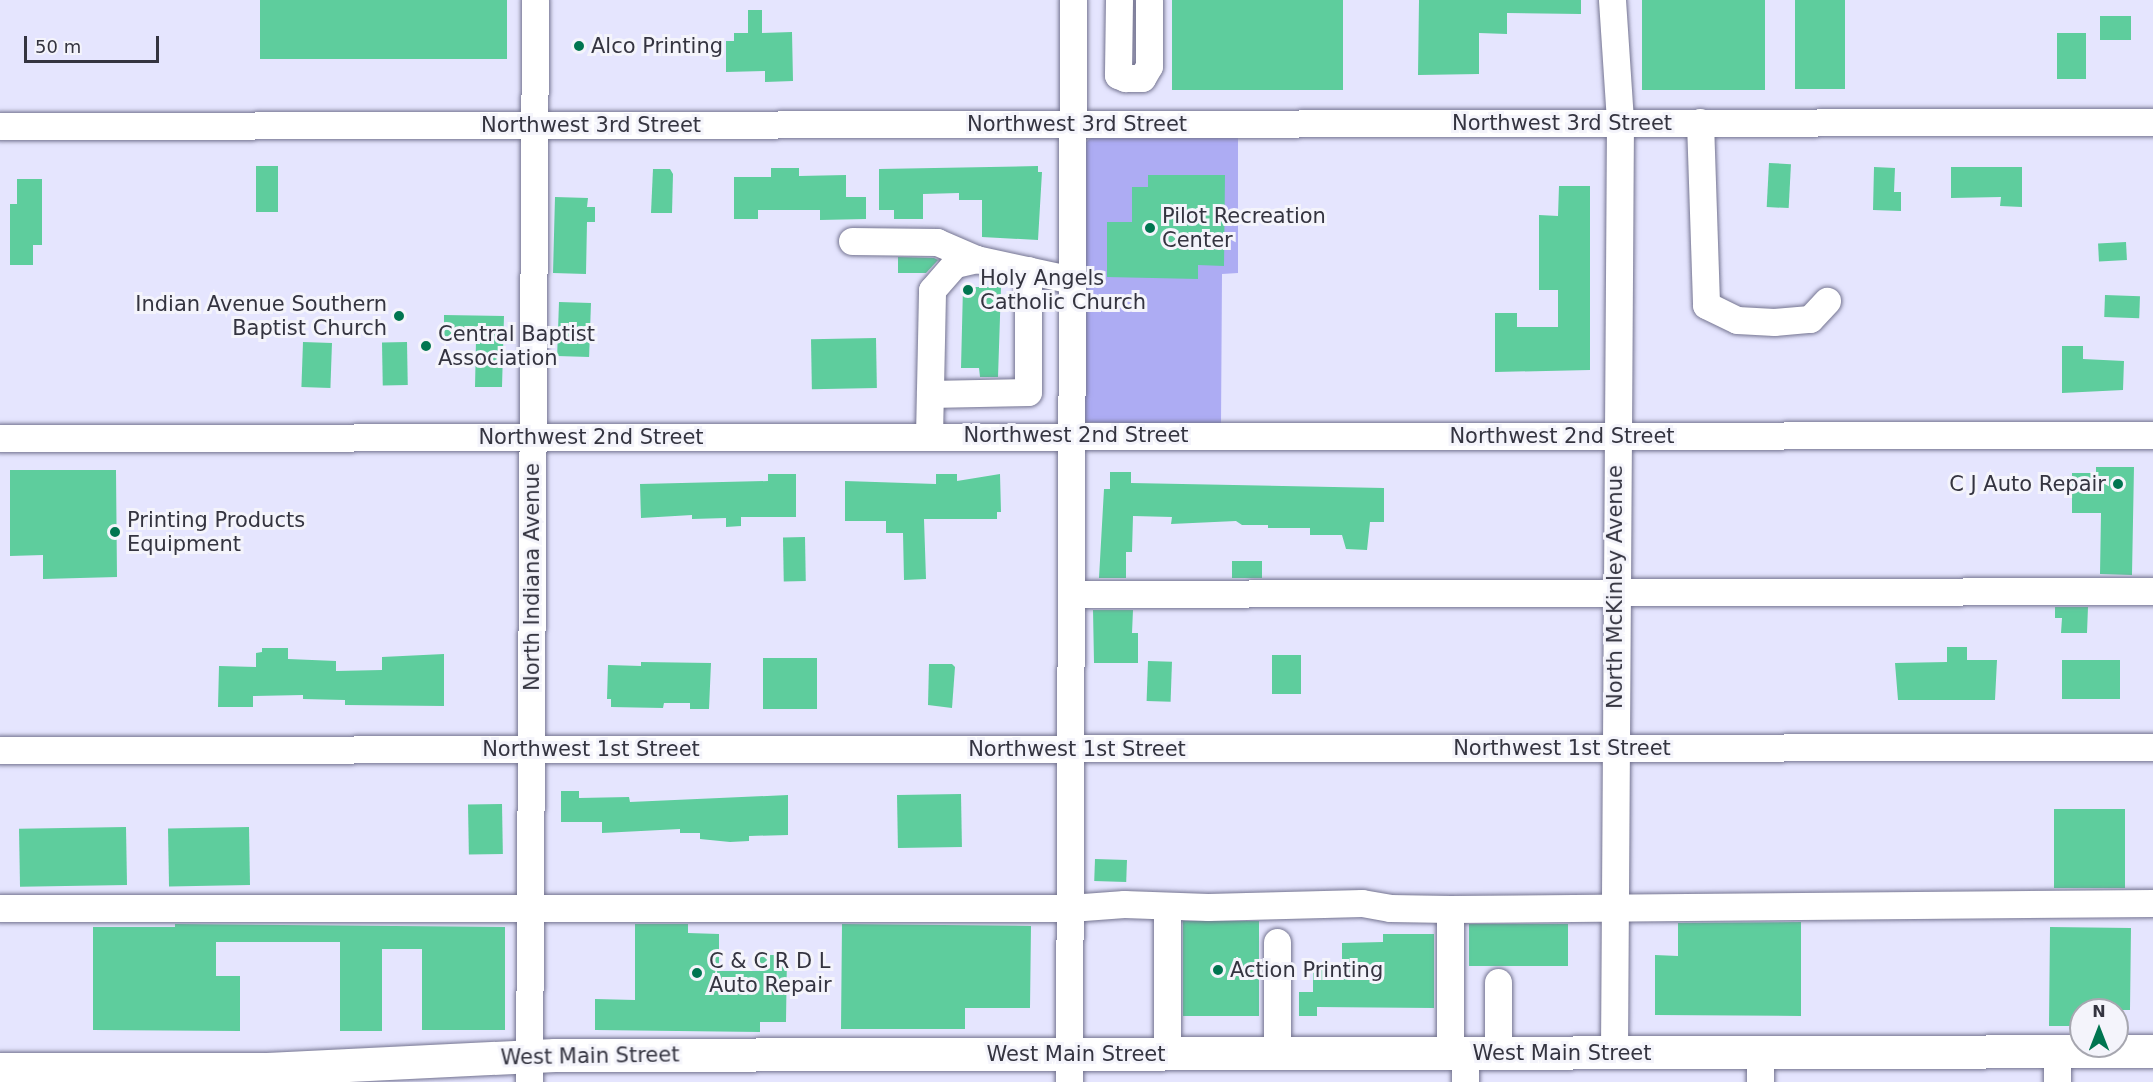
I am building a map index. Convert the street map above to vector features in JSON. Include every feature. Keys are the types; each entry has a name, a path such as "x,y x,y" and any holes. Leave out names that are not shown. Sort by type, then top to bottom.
{"main road":[{"name":"West Main Street","path":"0,1069 1069,1068 1167,1054 1277,1054 1460,1063 1498,1054 1614,1053 1760,1067 2056,1067 2153,1051"}],"street":[{"name":"North Indiana Avenue","path":"529,1069 535,0"},
{"path":"1069,1068 1073,0"},
{"path":"1119,0 1118,75 1125,78 1142,78 1149,66 1149,0"},
{"name":"North McKinley Avenue","path":"1612,0 1620,122 1616,436 1614,1053"},
{"path":"1700,122 1706,305 1737,320 1774,322 1810,319 1827,301"},
{"name":"Northwest 3rd Street","path":"0,126 2153,122"},
{"path":"852,241 937,242 976,259 1072,280"},
{"path":"929,436 932,290 955,264 976,259"},
{"path":"930,394 1028,392 1028,270"},
{"name":"Northwest 2nd Street","path":"0,438 2153,435"},
{"path":"1071,594 2153,591"},
{"name":"Northwest 1st Street","path":"0,750 2153,747"},
{"path":"0,908 1070,908 1124,904 1167,907 1362,903 1390,908 1450,909 1613,905 2153,903"},
{"path":"1167,907 1167,1054"},
{"path":"1450,909 1460,1063"},
{"path":"1277,942 1277,1054"},
{"path":"1498,981 1498,1054"}],"shaded area":[{"path":"1238,134 1238,273 1222,274 1221,425 1083,422 1084,144 1093,136"}],"building":[{"path":"260,0 507,0 507,59 260,59"},
{"path":"1172,0 1343,0 1343,90 1172,90"},
{"path":"1419,0 1581,0 1581,14 1507,13 1507,34 1479,33 1479,74 1418,75"},
{"path":"1642,0 1765,0 1765,90 1642,90"},
{"path":"1795,0 1845,0 1845,89 1795,89"},
{"path":"748,10 762,10 762,33 792,32 793,81 765,82 765,71 726,72 726,41 734,41 734,33 748,33"},
{"path":"2100,16 2131,16 2131,40 2100,40"},
{"path":"2057,33 2086,33 2086,79 2057,79"},
{"path":"1769,163 1791,164 1789,208 1767,207"},
{"path":"256,166 278,166 278,212 256,212"},
{"path":"1038,166 1038,172 1042,172 1038,240 982,237 982,200 959,200 959,193 923,194 923,219 894,219 894,210 879,210 879,169"},
{"path":"1874,167 1895,168 1894,192 1901,192 1901,211 1873,210"},
{"path":"1951,167 2022,167 2022,207 2000,206 2001,197 1951,198"},
{"path":"771,168 799,168 799,176 846,175 846,197 866,197 866,219 820,220 820,210 758,210 758,219 734,219 734,177 771,177"},
{"path":"653,169 670,169 673,174 672,213 651,213"},
{"name":"Pilot Recreation Center","path":"1148,175 1225,175 1224,266 1198,265 1198,279 1107,277 1107,222 1132,222 1132,187 1148,187"},
{"path":"17,179 42,179 42,245 33,245 33,265 10,265 10,204 17,204"},
{"path":"1559,186 1590,186 1590,370 1495,372 1495,313 1517,313 1517,327 1558,327 1558,290 1539,290 1539,215 1558,216"},
{"path":"555,197 588,198 587,207 595,207 595,222 587,222 586,274 553,273"},
{"path":"2126,242 2127,260 2099,261 2098,243"},
{"path":"898,257 938,260 926,273 898,273"},
{"path":"963,287 1001,287 998,377 980,377 979,368 961,368"},
{"path":"2105,295 2140,296 2139,318 2104,317"},
{"path":"559,302 591,303 589,357 557,356"},
{"path":"444,315 504,316 502,387 475,387 476,340 444,339"},
{"path":"876,338 877,388 812,389 811,339"},
{"path":"303,342 332,343 330,388 301,387"},
{"path":"382,342 407,342 408,385 383,385"},
{"path":"2062,346 2083,346 2083,359 2124,361 2123,390 2062,393"},
{"path":"2096,467 2134,467 2132,575 2100,574 2101,513 2072,513 2072,473 2096,473"},
{"path":"10,470 116,470 117,577 43,579 43,555 10,556"},
{"path":"1110,472 1131,472 1131,483 1384,488 1384,522 1370,522 1367,550 1346,549 1342,535 1310,535 1310,528 1268,528 1268,525 1242,525 1236,521 1171,524 1172,517 1133,516 1132,552 1126,552 1126,578 1099,578 1104,489 1110,489"},
{"path":"768,474 796,474 796,517 741,517 741,526 726,527 726,518 692,519 692,515 641,518 640,484 768,481"},
{"path":"936,474 957,474 957,481 1000,474 1001,512 997,512 997,519 924,519 926,579 904,580 903,533 886,533 886,521 845,521 845,481 936,484"},
{"path":"783,537 805,537 806,581 784,581"},
{"path":"1232,561 1262,561 1262,578 1232,578"},
{"path":"2055,607 2088,607 2087,633 2061,633 2062,618 2055,618"},
{"path":"1093,610 1133,610 1132,633 1138,633 1138,663 1094,663"},
{"path":"1947,647 1967,647 1967,660 1997,660 1995,700 1898,700 1895,663 1947,662"},
{"path":"262,648 288,648 288,659 336,661 336,671 382,670 382,657 444,654 444,706 345,705 345,700 303,699 303,695 253,696 253,707 218,707 219,666 256,667 256,653 262,652"},
{"path":"1272,655 1301,655 1301,694 1272,694"},
{"path":"763,658 817,658 817,709 763,709"},
{"path":"2062,660 2120,660 2120,699 2062,699"},
{"path":"1148,661 1172,662 1171,702 1147,701"},
{"path":"641,662 711,663 709,709 690,709 690,703 664,703 663,708 611,707 611,699 607,699 608,665 641,666"},
{"path":"929,664 952,664 955,667 952,708 928,705"},
{"path":"561,791 579,791 579,798 629,797 630,802 788,795 788,835 749,836 749,841 730,842 700,839 700,833 680,833 680,829 602,833 602,822 561,822"},
{"path":"961,794 962,847 898,848 897,795"},
{"path":"502,804 503,854 469,855 468,805"},
{"path":"2054,809 2125,809 2125,888 2054,888"},
{"path":"126,827 127,885 20,887 19,829"},
{"path":"249,827 250,885 169,886 168,828"},
{"path":"1095,859 1127,860 1126,882 1094,881"},
{"path":"1183,921 1259,921 1259,1016 1183,1016"},
{"path":"1801,922 1801,1016 1655,1015 1655,955 1678,956 1678,923"},
{"path":"175,924 505,927 505,1030 422,1030 422,949 382,949 382,1031 340,1031 340,942 216,942 216,976 240,976 240,1031 93,1030 93,927 175,927"},
{"path":"635,924 688,924 688,933 719,934 719,971 759,971 759,955 787,955 786,1022 760,1022 760,1032 595,1030 595,999 635,1000"},
{"path":"842,924 1031,926 1030,1008 965,1008 965,1029 841,1029"},
{"path":"1469,924 1568,924 1568,966 1469,966"},
{"path":"2050,927 2131,928 2130,1010 2129,998 2069,998 2069,1026 2049,1026"},
{"path":"1383,934 1434,934 1434,1008 1317,1007 1317,1016 1299,1016 1299,992 1313,992 1313,964 1342,964 1342,943 1383,942"}],"place":[{"name":"Alco Printing","path":"579,46"},
{"name":"Pilot Recreation Center","path":"1150,228"},
{"name":"Holy Angels Catholic Church","path":"968,290"},
{"name":"Indian Avenue Southern Baptist Church","path":"399,316"},
{"name":"Central Baptist Association","path":"426,346"},
{"name":"C J Auto Repair","path":"2118,484"},
{"name":"Printing Products Equipment","path":"115,532"},
{"name":"Action Printing","path":"1218,970"},
{"name":"C & C R D L Auto Repair","path":"697,973"}]}
